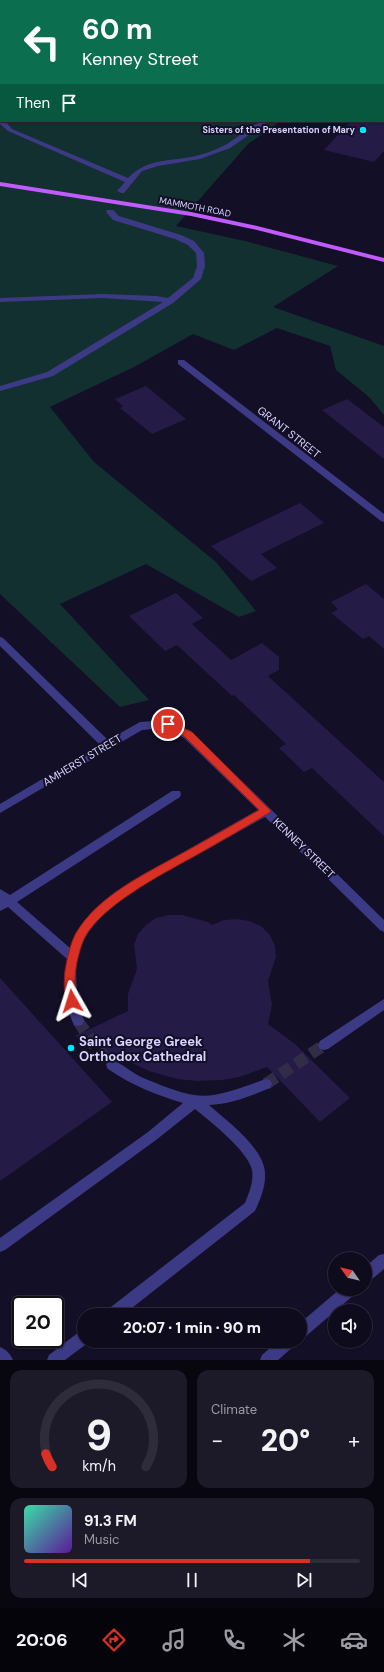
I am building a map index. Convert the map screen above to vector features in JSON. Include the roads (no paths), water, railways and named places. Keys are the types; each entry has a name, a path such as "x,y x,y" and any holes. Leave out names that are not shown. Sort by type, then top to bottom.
{"main road":[{"name":"MAMMOTH ROAD","path":"0,184 191,214 384,260"}],"street":[{"path":"2,122 10,130 129,181"},
{"path":"121,191 140,170 157,164 198,158 228,148 265,122"},
{"path":"0,389 50,374 170,301 197,279 201,266 200,252 191,243 178,237 116,218 110,212"},
{"path":"0,300 103,296 156,298 170,301"},
{"name":"GRANT STREET","path":"181,362 384,519"},
{"path":"0,640 107,745"},
{"name":"AMHERST STREET","path":"0,809 140,726 168,724"},
{"name":"KENNEY STREET","path":"168,724 188,735 384,927"},
{"path":"5,904 176,794"},
{"path":"78,1021 72,1001 69,981 73,958 80,936 98,913 147,878 266,811"},
{"path":"0,893 5,904 73,958"},
{"path":"324,1045 384,1004"},
{"path":"112,1064 135,1080 195,1101 248,1150 258,1168 257,1185 250,1207 121,1308"},
{"path":"0,1246 152,1136 195,1101 221,1098 247,1092 266,1084"},
{"path":"372,1270 384,1260"},
{"path":"307,1326 342,1296"},
{"path":"54,1360 77,1342"},
{"path":"267,1360 281,1348"},
{"path":"0,1354 6,1360"}],"tunnel":[{"path":"78,1021 95,1046 112,1065"},
{"path":"266,1084 324,1045"}],"place":[{"name":"Sisters of the Presentation of Mary","path":"363,130"},
{"name":"Saint George Greek Orthodox Cathedral","path":"71,1048"}]}
